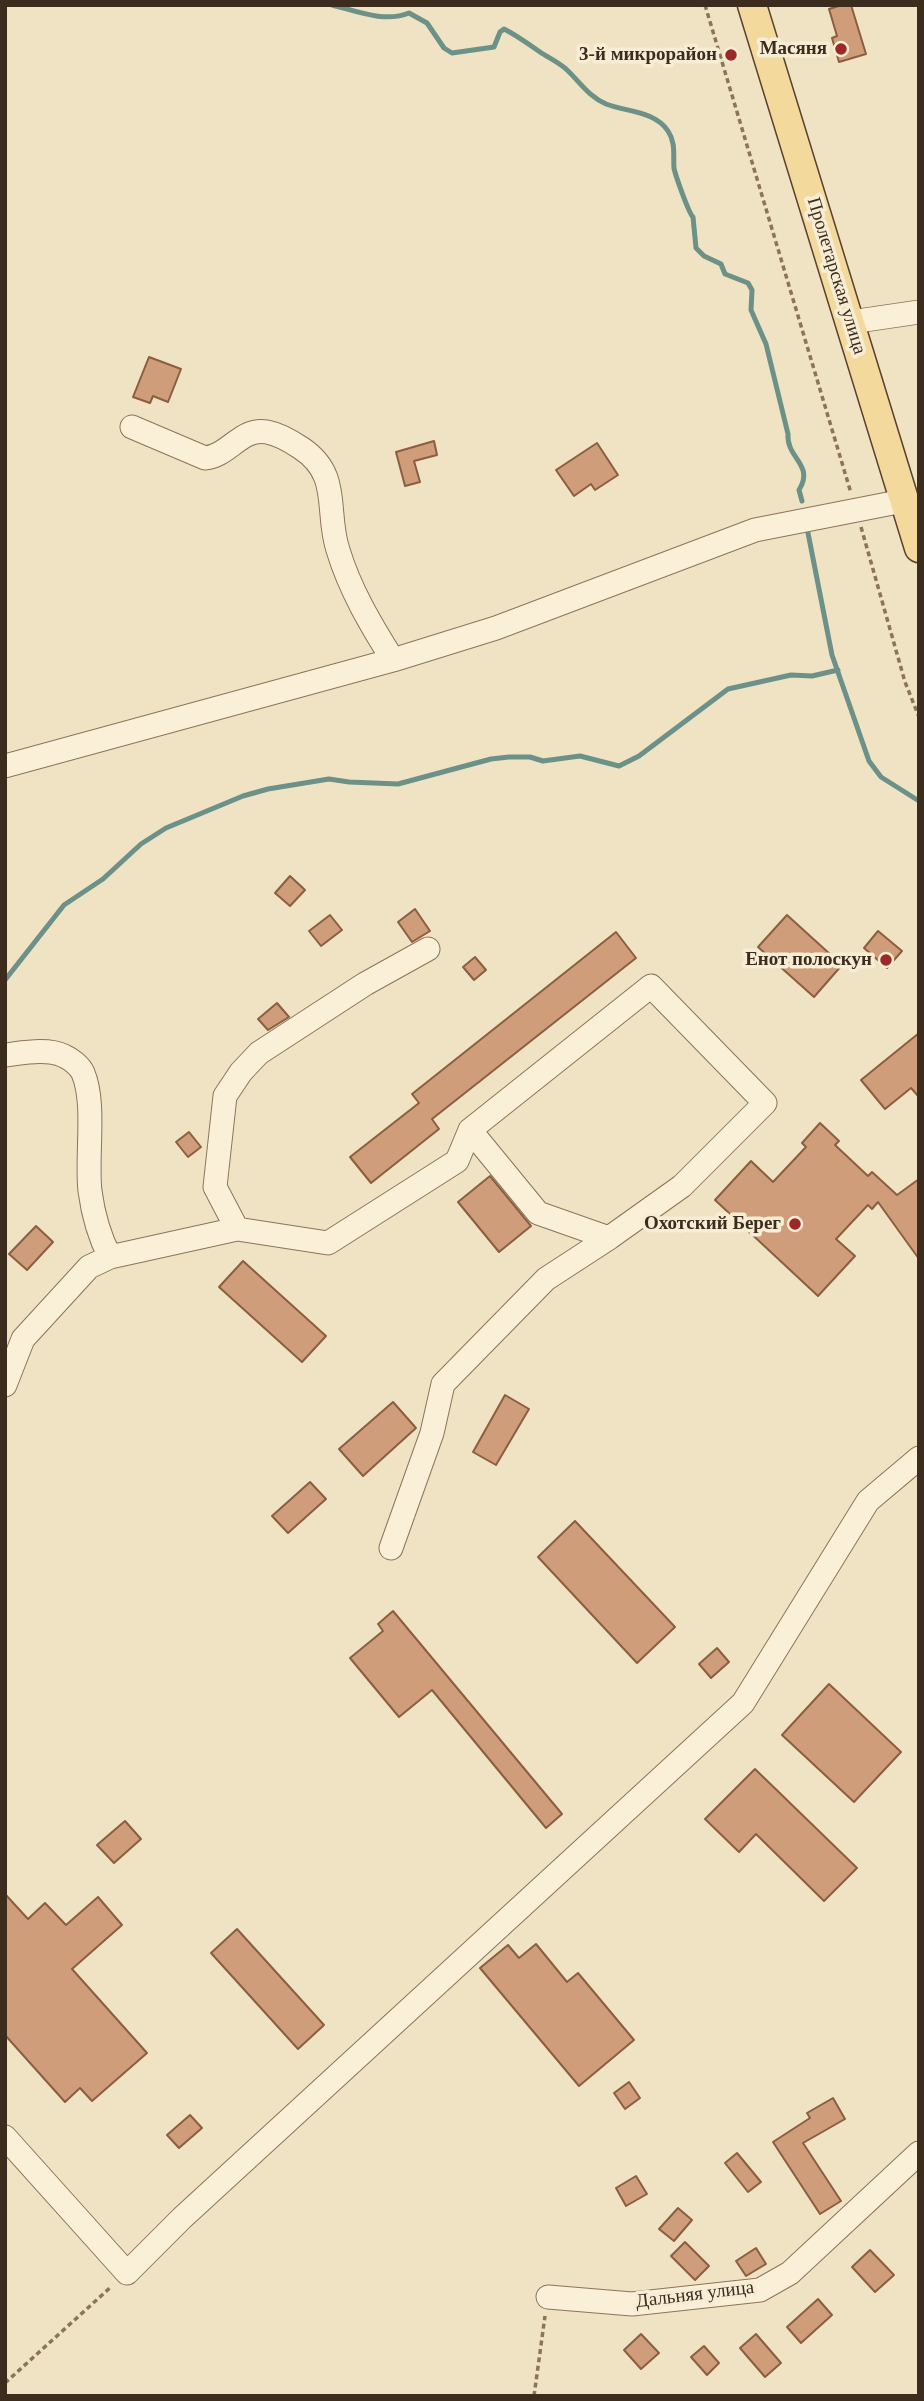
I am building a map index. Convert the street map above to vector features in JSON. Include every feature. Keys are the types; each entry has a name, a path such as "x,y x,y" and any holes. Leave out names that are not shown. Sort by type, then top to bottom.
{"main road":[{"name":"Пролетарская улица","path":"751,5 919,548"}],"street":[{"path":"850,322 919,312"},
{"path":"132,428 205,458 216,457 230,448 236,440 256,432 267,432 309,453 321,466 328,480 337,547 351,586 368,622 393,660"},
{"path":"5,766 393,660 496,628 755,530 903,501"},
{"path":"237,1229 215,1187 225,1096 241,1072 260,1053 365,984 428,949"},
{"path":"5,1385 23,1339 89,1267 110,1257 237,1229 328,1243 457,1161 470,1130 651,986 765,1103 682,1186 546,1279 443,1384 432,1433 391,1548"},
{"path":"5,1055 62,1055 83,1073 89,1092 90,1192 100,1237 110,1257"},
{"path":"470,1130 538,1213 609,1238"},
{"path":"5,2137 127,2273 182,2218 743,1703 867,1501 919,1458"},
{"name":"Дальняя улица","path":"548,2297 632,2304 760,2290 790,2273 919,2153"}],"path":[{"path":"705,5 905,682 919,717"},
{"path":"5,2383 127,2273"},
{"path":"534,2396 548,2297"}],"building":[{"path":"851,5 866,54 839,62 832,38 837,36 829,9"},
{"path":"149,357 181,369 168,402 153,396 150,403 133,397"},
{"path":"434,441 437,455 414,461 420,482 405,486 396,452"},
{"path":"597,443 618,475 595,490 591,484 574,496 556,470"},
{"path":"290,876 305,890 290,906 275,893"},
{"path":"415,909 430,931 412,942 398,922"},
{"path":"330,915 342,930 321,946 309,931"},
{"path":"787,915 842,965 814,997 758,947"},
{"path":"878,931 902,951 887,968 864,948"},
{"path":"616,932 636,958 432,1119 439,1129 371,1183 350,1157 419,1103 412,1094"},
{"path":"475,957 486,970 474,980 463,967"},
{"path":"277,1003 289,1017 268,1030 258,1019"},
{"path":"919,1033 919,1097 911,1088 885,1109 861,1080"},
{"name":"Охотский Берег","path":"820,1123 839,1141 835,1145 868,1176 872,1172 897,1195 919,1179 919,1259 878,1202 872,1209 868,1205 836,1239 855,1256 818,1296 715,1200 751,1161 773,1182 806,1147 802,1143"},
{"path":"189,1132 201,1147 188,1157 176,1142"},
{"path":"490,1176 531,1226 499,1252 458,1202"},
{"path":"36,1226 53,1242 27,1270 9,1254"},
{"path":"243,1261 326,1336 302,1362 219,1287"},
{"path":"505,1395 529,1409 496,1465 473,1452"},
{"path":"393,1402 416,1428 363,1476 339,1449"},
{"path":"310,1482 326,1499 288,1533 272,1516"},
{"path":"575,1521 675,1627 637,1663 538,1557"},
{"path":"393,1611 562,1814 546,1828 432,1690 399,1717 350,1658 383,1631 378,1624"},
{"path":"717,1648 729,1662 711,1678 699,1664"},
{"path":"829,1684 901,1752 854,1802 782,1735"},
{"path":"755,1769 857,1868 824,1901 756,1834 739,1852 705,1819"},
{"path":"125,1821 141,1839 114,1863 97,1845"},
{"path":"5,1894 28,1919 45,1903 66,1925 98,1897 122,1925 72,1969 147,2053 92,2101 80,2088 65,2102 5,2035"},
{"path":"237,1929 324,2025 298,2049 211,1953"},
{"path":"536,1944 567,1982 578,1973 634,2040 579,2086 480,1968 508,1945 519,1958"},
{"path":"629,2082 640,2098 625,2109 614,2093"},
{"path":"833,2098 845,2119 803,2143 841,2201 820,2214 773,2142 810,2118 807,2113"},
{"path":"190,2115 202,2128 179,2148 167,2135"},
{"path":"737,2153 761,2182 748,2192 725,2163"},
{"path":"636,2176 647,2194 626,2206 616,2188"},
{"path":"678,2208 692,2220 674,2241 659,2229"},
{"path":"685,2242 709,2266 695,2280 671,2256"},
{"path":"756,2248 766,2264 746,2276 736,2261"},
{"path":"870,2250 894,2275 875,2292 852,2267"},
{"path":"818,2299 832,2315 801,2343 787,2327"},
{"path":"641,2334 659,2353 641,2369 624,2350"},
{"path":"756,2334 781,2363 765,2377 740,2348"},
{"path":"704,2346 719,2363 707,2375 691,2357"}],"waterway":[{"path":"332,5 380,16 409,13 427,23 444,48 452,53 494,47 504,29 563,67 600,101 640,113 662,124 672,140 674,168 693,217 696,248 704,256 721,264 725,274 748,283 752,290 751,310 766,344 791,449 804,474 799,490 802,501"},
{"path":"808,533 832,655 869,761 881,777 919,801"},
{"path":"5,980 64,905 103,879 141,844 166,828 243,796 329,779 398,784 491,759 509,757 530,757 543,761 580,756 619,766 639,756 728,689 791,675 812,676 838,670"}],"place":[{"name":"Масяня","path":"841,49"},
{"name":"3-й микрорайон","path":"731,55"},
{"name":"Енот полоскун","path":"886,960"},
{"name":"Охотский Берег","path":"795,1224"}]}
